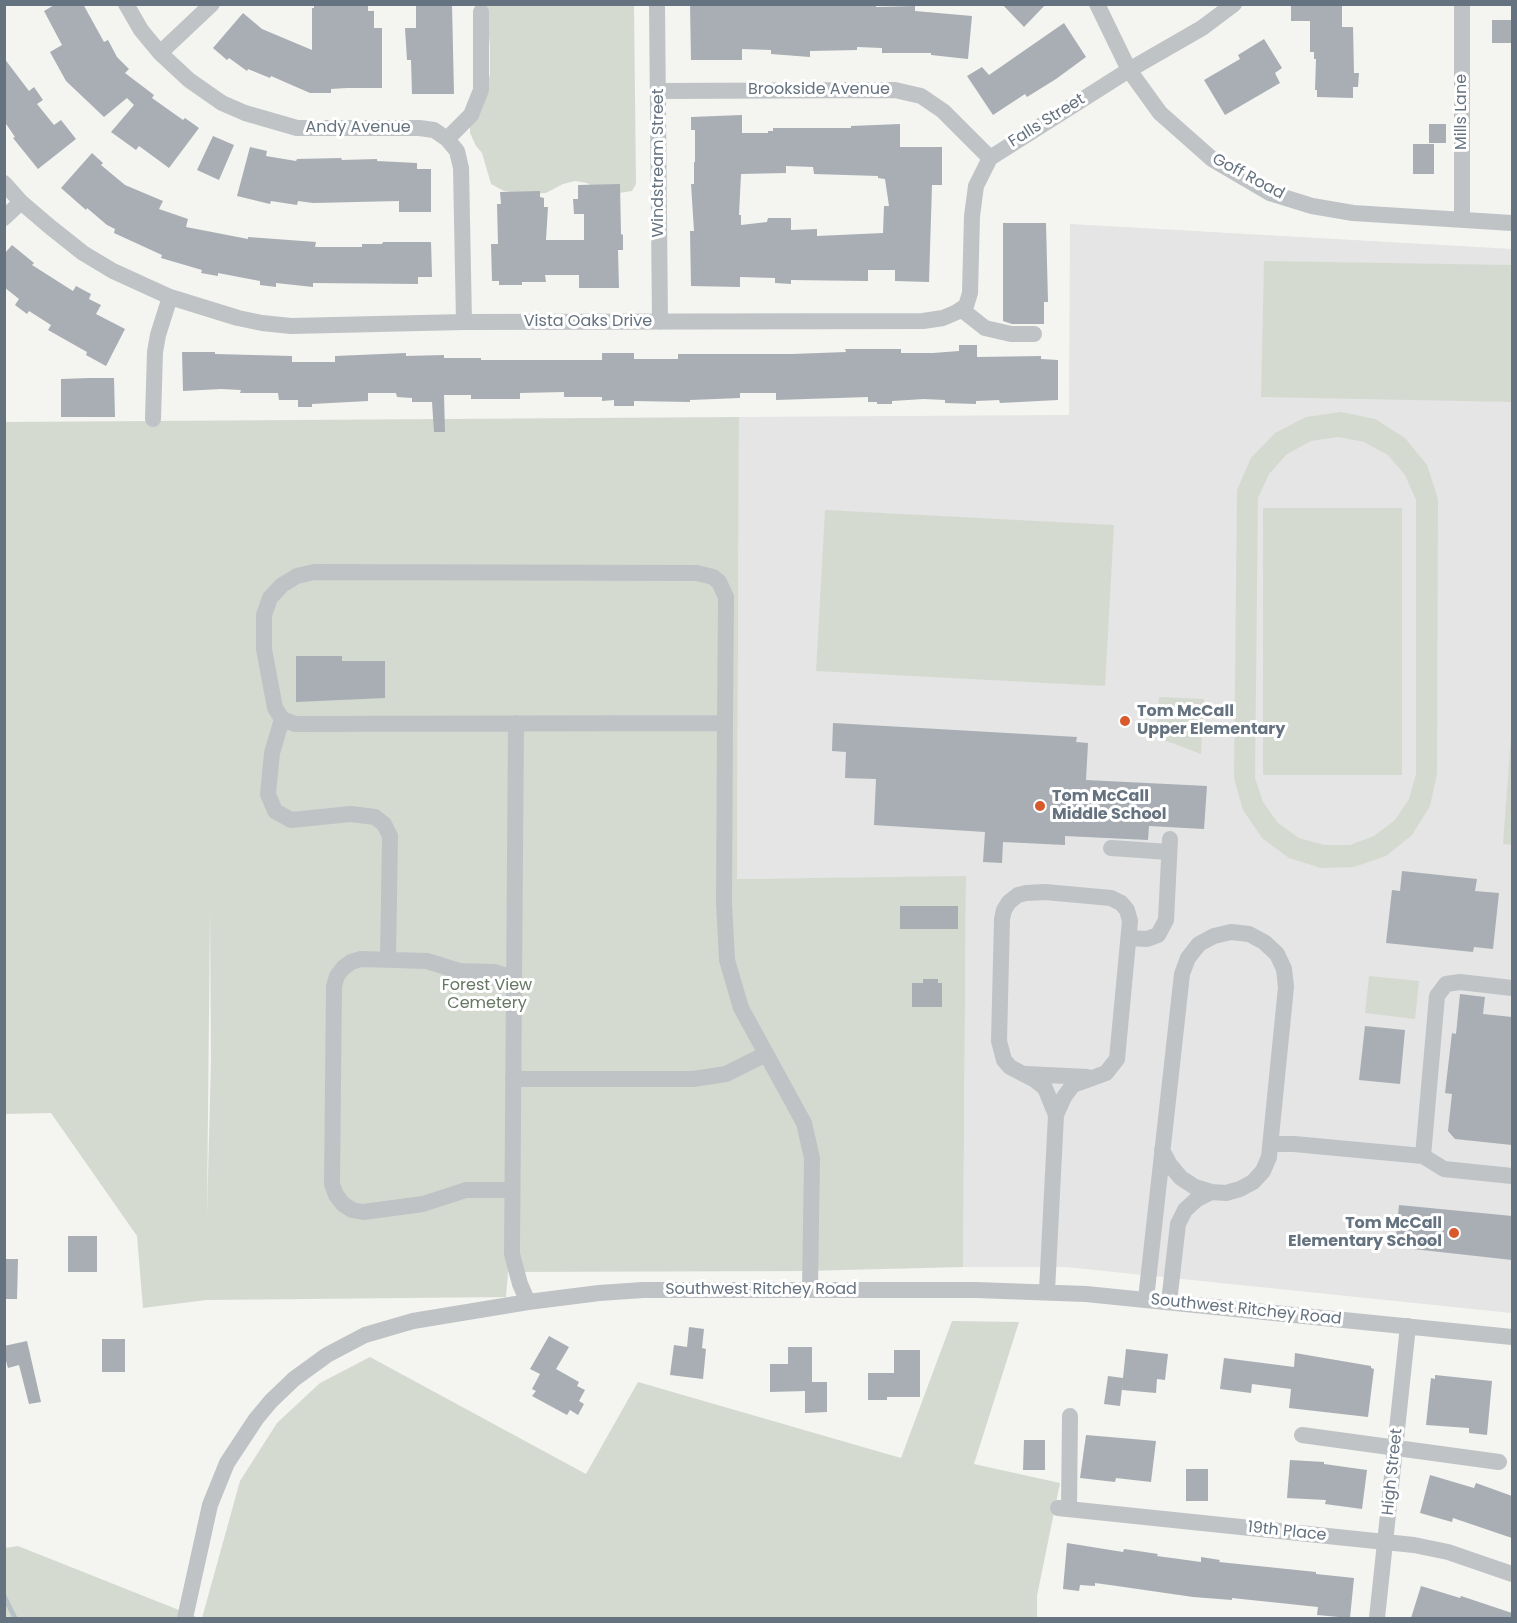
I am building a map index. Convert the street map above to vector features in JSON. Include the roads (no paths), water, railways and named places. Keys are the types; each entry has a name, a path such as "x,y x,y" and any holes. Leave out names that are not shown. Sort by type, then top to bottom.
{"street":[{"name":"Andy Avenue","path":"126,4 141,30 160,53 189,80 222,103 271,122 297,128 419,128 434,130 447,140"},
{"path":"160,53 212,4"},
{"name":"Windstream Street","path":"657,4 660,322"},
{"name":"Goff Road","path":"1097,4 1117,50 1160,113 1212,159 1270,193 1312,206 1353,213 1512,223"},
{"name":"Falls Street","path":"963,308 970,293 972,216 976,186 990,158 1129,70 1202,28 1234,4"},
{"name":"Mills Lane","path":"1462,4 1462,220"},
{"path":"464,322 461,168 457,152 447,140 471,114 482,90 481,12"},
{"name":"Brookside Avenue","path":"659,91 895,90 921,96 943,111 990,158"},
{"name":"Vista Oaks Drive","path":"4,183 21,202 83,253 113,271 170,297 208,310 262,323 291,326 464,322 923,321 943,318 963,308"},
{"path":"4,218 21,202"},
{"path":"153,418 155,352 170,297"},
{"path":"963,308 985,328 1011,334 1034,334"},
{"path":"725,723 295,724 282,719 275,708 264,649 264,615 270,598 282,585 297,576 314,572 697,573 713,577 724,589 726,597 724,903 727,960 741,1008 804,1123 812,1158 810,1290"},
{"path":"282,719 272,753 268,794 275,811 282,817 300,821 351,814 375,817 384,824 390,836 388,959"},
{"path":"516,723 512,1254 520,1284 528,1302"},
{"path":"1111,848 1169,845 1166,920 1162,930 1158,935 1148,939 1130,938"},
{"path":"1047,1291 1056,1115 1064,1097 1073,1085 1106,1073 1117,1059 1130,921 1127,910 1121,903 1111,898 1026,892 1009,902 1002,919 999,1041 1004,1060 1010,1067 1045,1088 1056,1115"},
{"path":"1146,1299 1162,1150 1182,974 1188,958 1199,944 1214,936 1231,932 1249,934 1264,942 1277,954 1284,969 1286,987 1269,1157 1263,1170 1253,1182 1226,1193 1211,1192 1195,1187 1181,1178 1170,1165 1162,1150"},
{"path":"512,1190 466,1190 423,1204 363,1212 352,1210 343,1204 336,1195 333,1184 334,986 343,968 361,959 427,961 459,971 495,972 507,976 514,983"},
{"path":"1423,1156 1437,996 1446,984 1460,982 1512,988"},
{"path":"513,1079 693,1079 726,1074 766,1054"},
{"path":"1023,1074 1090,1077"},
{"path":"1271,1144 1294,1144 1423,1156 1444,1169 1512,1176"},
{"path":"1170,1302 1178,1224 1185,1210 1197,1199 1211,1192"},
{"name":"Southwest Ritchey Road","path":"185,1618 205,1526 218,1483 242,1440 271,1401 312,1365 343,1346 383,1329 429,1318 528,1302 643,1290 1047,1291 1512,1336"},
{"name":"High Street","path":"1377,1618 1408,1326"},
{"name":"19th Place","path":"1070,1416 1063,1509 1431,1547 1512,1574"},
{"path":"1302,1435 1499,1462"}],"waterway":[{"path":"4,1596 15,1618"}],"place":[{"name":"Tom McCall Upper Elementary","path":"1125,721"},
{"name":"Tom McCall Middle School","path":"1040,806"},
{"name":"Tom McCall Elementary School","path":"1454,1233"}],"park label":[{"name":"Forest View Cemetery","path":"487,995"}]}
